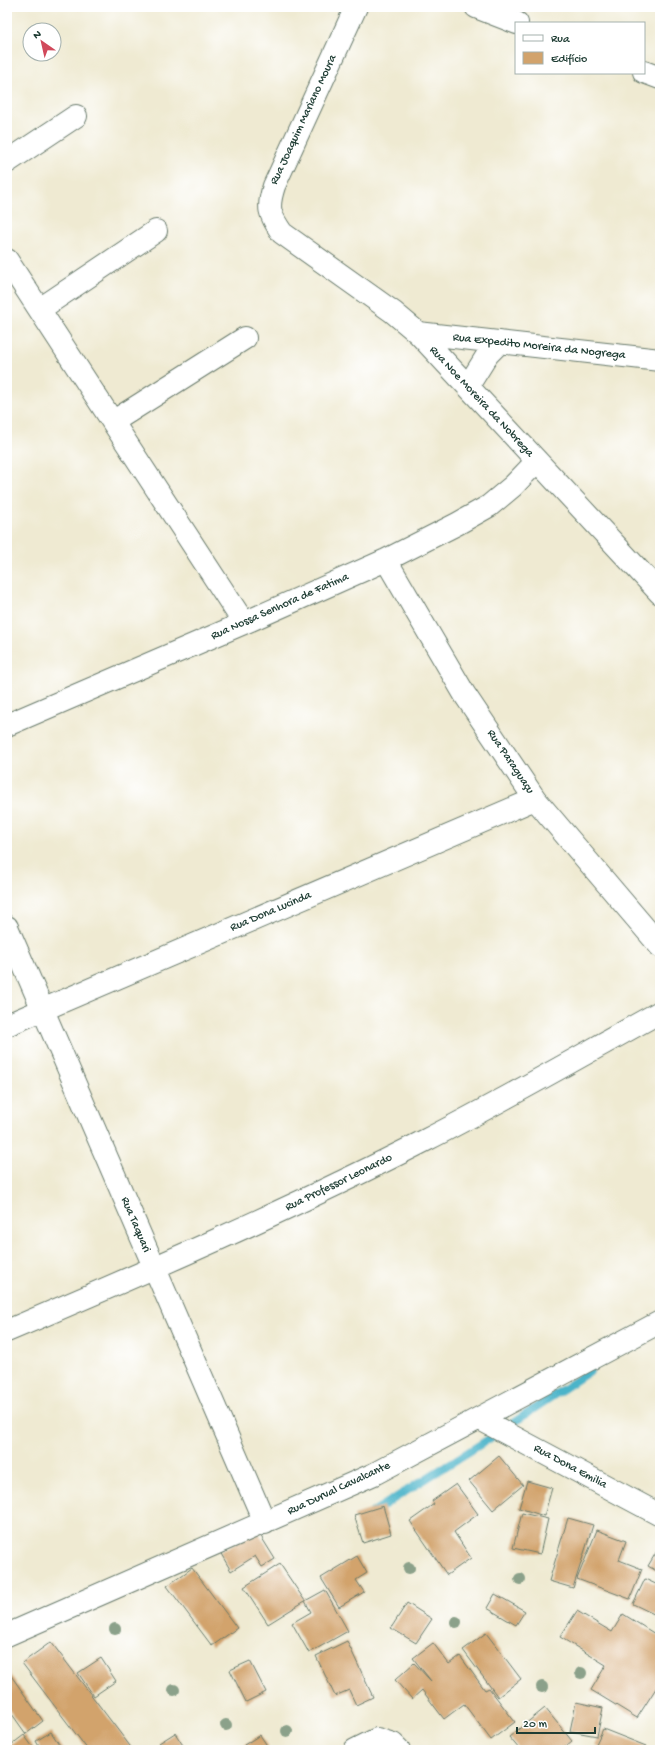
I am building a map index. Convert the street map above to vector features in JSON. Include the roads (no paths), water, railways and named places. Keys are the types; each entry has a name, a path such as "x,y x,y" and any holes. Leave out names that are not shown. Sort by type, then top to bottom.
{"street":[{"name":"Rua Joaquim Mariano Moura","path":"282,233 270,214 269,202 274,186 356,7"},
{"path":"476,7 515,22"},
{"path":"645,72 660,78"},
{"path":"7,162 76,116"},
{"path":"40,309 156,231"},
{"name":"Rua Noe Moreira da Nobrega","path":"282,233 393,312 418,334 660,593"},
{"path":"7,260 114,421 244,623"},
{"name":"Rua Expedito Moreira da Nogrega","path":"418,334 660,360"},
{"path":"114,421 245,338"},
{"path":"468,386 488,354 500,342"},
{"name":"Rua Nossa Senhora de Fatima","path":"7,725 386,560 489,506 513,486 536,462"},
{"name":"Rua Paraguaçu","path":"386,560 465,695 535,799 660,946"},
{"name":"Rua Dona Lucinda","path":"7,1025 535,799"},
{"name":"Rua Taquari","path":"7,926 265,1523"},
{"name":"Rua Professor Leonardo","path":"7,1331 154,1268 313,1196 428,1140 660,1012"},
{"name":"Rua Durval Cavalcante","path":"7,1635 265,1523 487,1423 660,1322"},
{"name":"Rua Dona Emilia","path":"487,1423 660,1515"},
{"path":"355,1750 377,1739 396,1747"}],"waterway":[{"path":"373,1512 489,1439 590,1371"}]}
